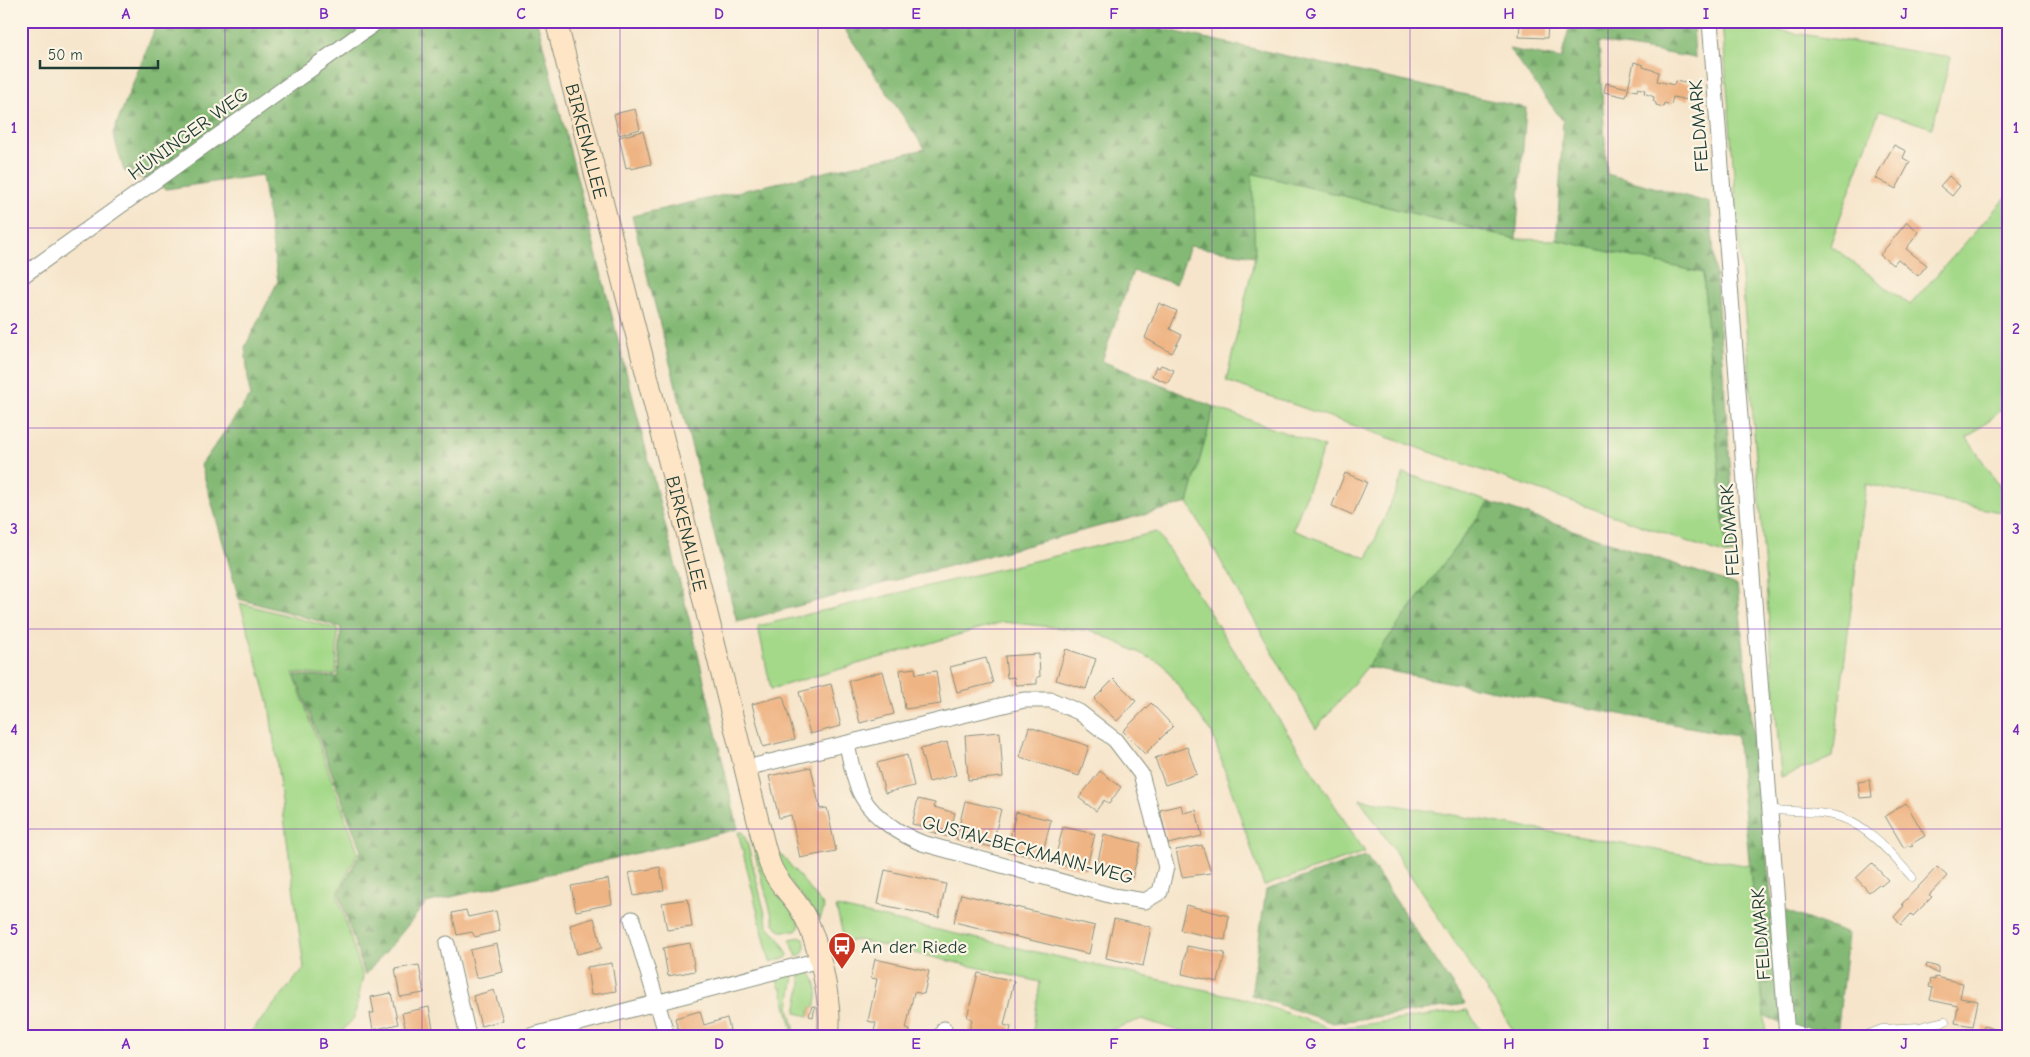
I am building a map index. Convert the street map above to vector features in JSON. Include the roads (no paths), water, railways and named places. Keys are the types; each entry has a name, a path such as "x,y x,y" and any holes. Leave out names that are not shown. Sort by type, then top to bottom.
{"street":[{"name":"HÜNINGER WEG","path":"21,277 378,21"},
{"name":"BIRKENALLEE","path":"556,21 759,825 771,867 781,886 801,908 813,932 829,1002 830,1024 828,1036"},
{"name":"FELDMARK","path":"1710,21 1787,1032"},
{"name":"GUSTAV-BECKMANN-WEG","path":"746,768 847,745 1024,700 1051,700 1079,712 1115,740 1141,774 1166,867 1160,892 1145,901 1114,896 922,843 906,836 878,815 863,799 856,782 847,745"},
{"path":"632,919 667,1036"},
{"path":"447,944 468,1036"},
{"path":"530,1036 819,960"}],"lane":[{"path":"1770,810 1838,816 1852,822 1882,846 1912,877"},
{"path":"1864,1036 1882,1029 1920,1027 1945,1022"},
{"path":"1787,1032 1795,1029 1815,1036"}],"place":[{"name":"An der Riede","path":"842,970"}]}
